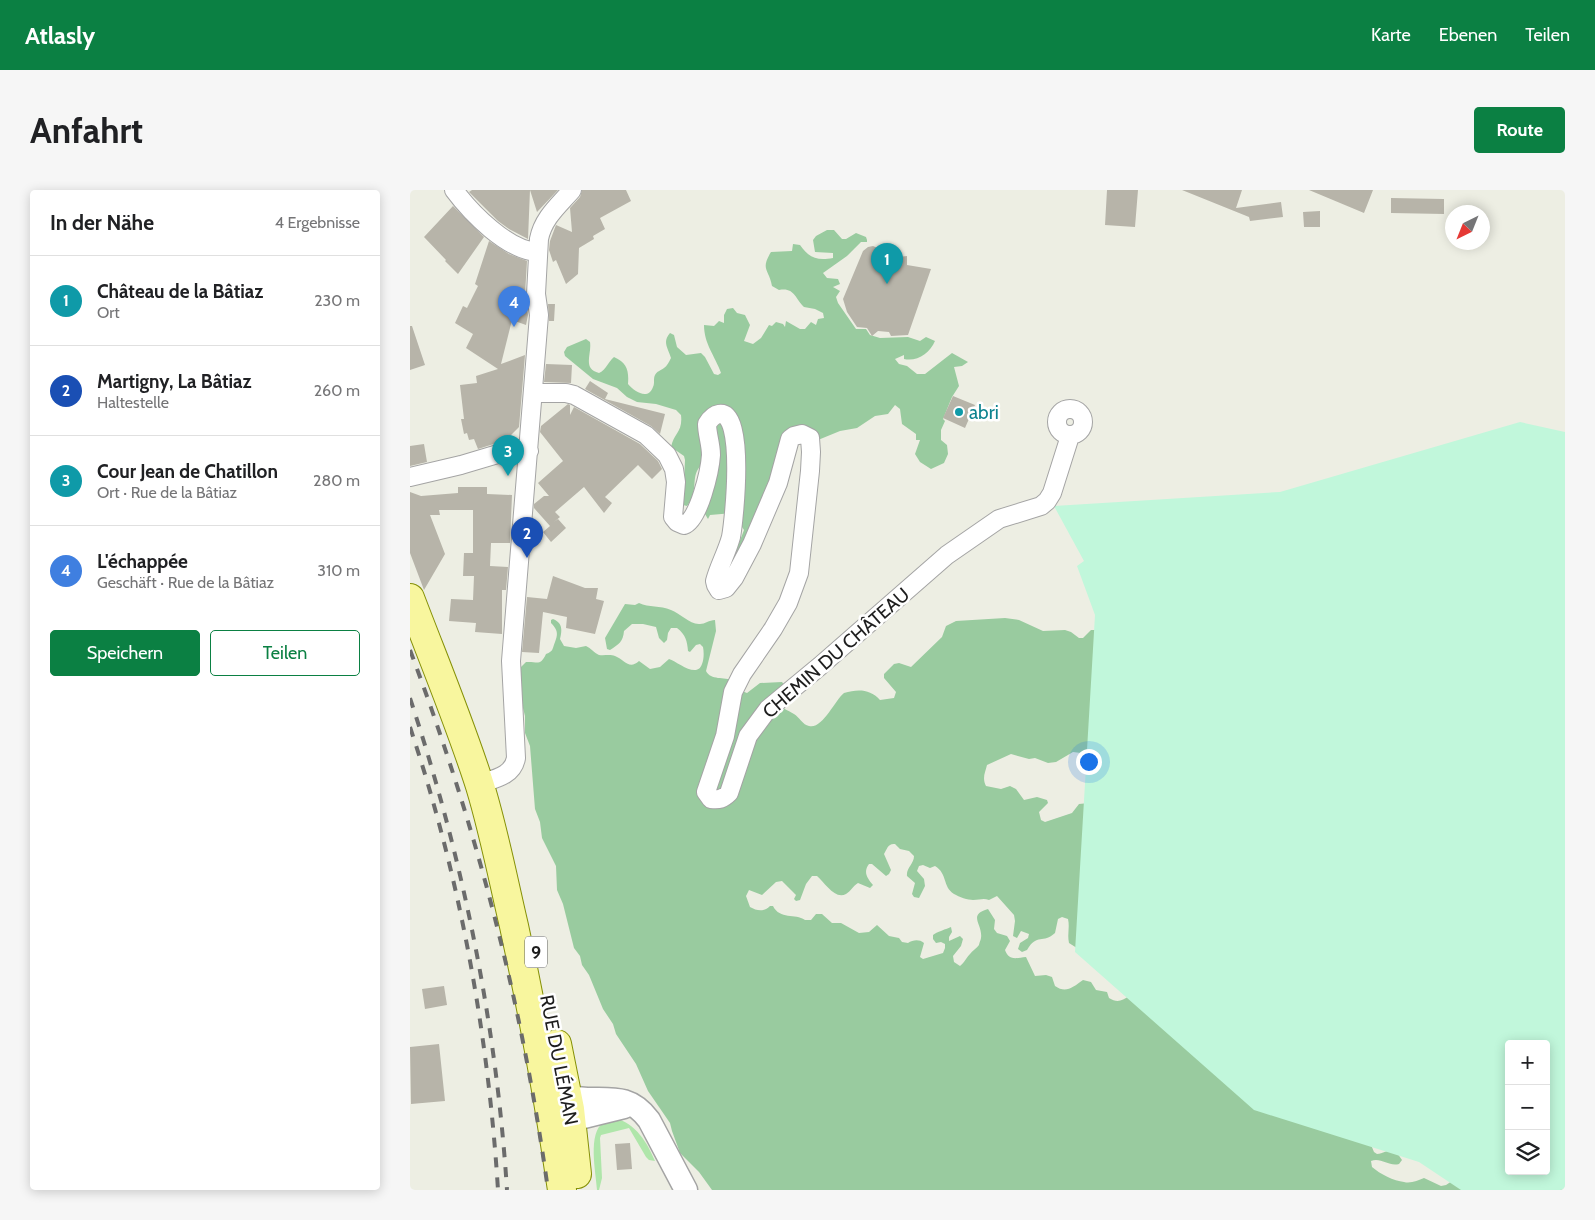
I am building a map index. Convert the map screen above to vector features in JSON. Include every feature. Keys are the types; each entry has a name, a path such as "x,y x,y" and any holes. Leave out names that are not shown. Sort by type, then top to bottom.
{"main road":[{"name":"RUE DU LÉMAN","path":"410,598 504,849 523,908 543,980 560,1110 578,1190"},
{"name":"RUE DU LÉMAN","path":"560,1110 562,1190"}],"street":[{"path":"454,190 474,214 500,235 524,250 538,252"},
{"path":"480,787 507,774 515,764 516,758 511,661 540,315 536,294 538,252 540,232 543,225 554,209 572,190"},
{"name":"CHEMIN DU CHÂTEAU","path":"533,393 566,393 574,395 651,438 671,461 676,482 673,517 676,522 684,525 690,522 695,514 708,475 711,455 708,424 718,414 729,419 733,428 734,438 737,482 736,507 731,536 715,581 719,590 726,588 734,578 752,544 778,483 790,439 802,434 810,438 812,452 799,573 788,603 773,629 742,674 734,692 725,736 706,792 711,799 718,800 724,798 729,793 748,736 768,709 947,555 999,518 1041,506 1047,501 1052,493 1070,436"},
{"path":"410,477 511,450 528,451"},
{"path":"560,1110 626,1107 640,1113 653,1128 686,1190"}],"green space":[{"path":"827,230 834,230 842,239 846,239 856,233 866,237 867,240 867,242 861,242 847,256 823,273 827,278 838,279 840,284 833,287 840,291 836,297 838,303 856,329 866,329 870,335 880,338 908,337 920,341 926,337 935,341 926,353 918,358 904,359 904,355 895,359 899,364 907,366 917,374 925,374 952,353 968,362 962,366 954,367 959,386 943,419 945,421 941,430 941,440 947,445 948,454 944,463 931,469 920,462 915,454 920,440 916,440 916,434 902,424 900,409 895,405 888,414 875,416 857,428 840,431 818,440 785,435 779,444 783,462 745,551 736,551 744,530 733,513 710,515 708,519 705,514 707,458 697,471 694,492 690,501 687,506 683,505 685,460 684,456 671,447 680,429 681,415 676,410 656,404 637,402 627,397 617,388 593,379 565,356 564,352 567,347 586,339 590,342 589,365 594,371 599,373 614,357 624,364 628,375 628,384 637,392 644,394 651,391 656,374 666,366 671,358 666,342 670,333 674,335 677,347 686,355 701,353 714,374 718,375 721,373 708,344 704,325 714,326 719,321 724,323 724,315 727,309 733,308 737,313 745,315 750,325 744,341 753,344 761,338 769,325 772,326 776,322 783,324 785,327 786,321 800,329 805,329 811,322 816,325 818,319 824,318 823,313 804,307 794,294 788,290 779,290 772,286 766,269 766,263 771,252 792,251 793,244 800,245 810,256 818,259 833,258 833,253 815,252 813,240 816,236"},
{"path":"1520,422 1565,432 1565,1190 1461,1190 1419,1162 1254,1110 1075,952 1095,615 1077,566 1084,561 1054,506 1280,492"},
{"path":"639,603 647,606 667,608 696,624 715,620 716,631 706,671 708,674 733,681 734,688 747,693 760,683 782,682 785,686 778,704 809,726 819,724 844,693 863,691 876,696 880,700 894,698 896,692 884,678 884,674 894,664 899,663 911,667 942,637 946,626 956,621 1005,618 1019,620 1043,631 1065,630 1079,638 1083,638 1091,630 1099,630 1565,772 1565,943 1080,950 1069,943 1068,919 1062,917 1058,919 1055,933 1047,938 1037,940 1027,950 1022,952 1018,949 1020,943 1028,938 1029,934 1021,931 1017,938 1013,936 1014,915 997,896 989,900 971,900 958,896 950,891 939,869 935,866 930,868 923,865 919,866 917,871 924,879 925,886 919,898 914,897 912,894 915,883 907,876 914,856 909,851 900,849 895,844 889,845 884,854 891,870 889,874 886,876 872,864 869,864 867,867 866,875 873,885 870,888 858,883 846,894 838,895 830,890 817,876 812,876 806,884 800,900 796,901 794,899 796,895 782,881 776,882 762,895 749,890 746,896 750,907 755,909 763,910 773,906 784,915 805,920 811,920 816,914 822,914 832,923 841,923 859,933 869,932 877,925 889,936 899,938 902,942 908,943 918,940 924,943 920,957 923,959 943,953 945,944 941,942 936,943 933,935 951,927 952,932 949,941 960,936 963,939 961,946 953,956 954,962 960,966 979,945 981,933 977,917 982,911 988,909 995,920 994,929 997,933 1007,936 1010,941 1005,950 1007,954 1013,958 1026,957 1035,976 1046,975 1052,977 1055,986 1063,989 1069,989 1083,980 1091,982 1096,990 1107,992 1109,998 1117,1001 1129,996 1369,1140 1374,1152 1377,1154 1395,1150 1402,1160 1399,1164 1395,1165 1378,1160 1371,1161 1372,1167 1387,1177 1407,1182 1414,1182 1424,1178 1441,1186 1455,1179 1500,1176 1565,1190 712,1190 699,1172 680,1153 670,1123 648,1091 636,1064 616,1034 589,975 582,965 580,956 574,948 563,904 557,890 556,866 542,838 540,822 535,809 530,746 525,733 525,716 520,696 519,678 521,667 526,662 542,661 552,649 557,634 551,623 553,619 560,625 560,639 564,646 576,648 586,646 599,655 615,656 632,665 639,661 650,669 660,667 669,659 692,670 700,668 704,653 703,647 700,644 696,645 690,652 688,651 686,638 677,628 671,628 664,643 659,638 656,627 632,624 624,631 623,638 616,646 610,650 607,649 605,638 625,604 635,605","holes":["1073,752 1098,758 1089,803 1079,804 1072,813 1045,822 1041,820 1039,812 1048,803 1047,800 1037,797 1024,800 1016,789 1010,786 1001,789 986,786 984,780 987,765 1011,754 1029,759 1035,758 1048,763 1056,762"]},
{"path":"615,1118 635,1129 655,1161 649,1160 646,1157 629,1128 601,1135 602,1178 599,1190 597,1190 594,1153 596,1135 599,1127 604,1122"}],"building":[{"path":"472,190 530,190 528,239 498,221 469,192"},
{"path":"530,190 558,190 537,212"},
{"path":"582,190 626,190 631,201 600,218 605,229 593,236 594,239 579,248 578,274 566,284 556,260 553,262 549,250 550,241 556,225 572,232 570,208 580,197"},
{"path":"1107,190 1138,190 1135,227 1105,225"},
{"path":"1182,190 1242,190 1236,208 1281,202 1283,217 1250,221 1249,217"},
{"path":"1309,190 1373,190 1364,213"},
{"path":"1391,198 1444,199 1444,214 1391,213"},
{"path":"453,206 484,237 458,274 424,237"},
{"path":"1320,211 1320,227 1304,227 1303,212"},
{"path":"489,241 509,254 527,261 525,294 528,315 526,325 512,320 501,364 525,355 519,427 506,440 478,449 474,439 469,440 467,433 464,434 461,419 464,419 460,385 477,383 476,376 498,369 466,348 473,334 455,323 463,306 467,308 478,286 475,284"},
{"path":"873,246 882,250 890,258 907,256 907,265 931,269 908,335 891,336 889,332 878,331 872,336 867,328 857,327 847,312 843,299 863,251"},
{"path":"548,304 555,304 554,321 549,321"},
{"path":"410,326 412,326 425,365 410,370"},
{"path":"546,364 572,365 571,383 544,382"},
{"path":"590,381 608,393 605,399 665,414 660,434 651,426 585,389"},
{"name":"abri","path":"953,396 975,405 965,428 943,418"},
{"path":"568,404 570,405 570,415 574,407 640,444 658,461 662,469 652,479 638,465 605,497 612,503 604,513 584,487 555,512 560,517 554,522 558,519 566,528 551,542 543,532 550,526 534,508 534,504 544,496 549,496 538,483 563,461 540,432 541,426"},
{"path":"424,444 427,462 410,466 410,446"},
{"path":"458,487 487,487 487,494 512,495 510,543 491,543 490,566 508,567 506,590 502,590 502,634 475,632 476,623 449,621 451,599 473,600 474,576 463,576 464,553 473,553 473,510 439,510 440,515 430,515 445,554 424,590 410,553 410,492 421,496 458,493"},
{"path":"553,576 585,588 598,588 596,599 604,601 595,634 566,628 567,617 543,612 539,653 522,652 527,597 547,599"},
{"path":"444,986 447,1005 425,1009 422,989"},
{"path":"439,1044 445,1101 411,1104 410,1047"},
{"path":"630,1143 632,1169 617,1170 615,1144"}],"railway":[{"path":"410,650 456,783 494,916 511,983 525,1051 548,1190"},
{"path":"410,698 446,819 474,941 495,1064 507,1190"},
{"path":"410,727 428,783 443,840 469,956 487,1072 498,1190"}],"place":[{"name":"Château de la Bâtiaz","path":"887,284"},
{"name":"L'échappée","path":"514,327"},
{"name":"abri","path":"959,412"},
{"name":"Cour Jean de Chatillon","path":"508,476"},
{"name":"Martigny, La Bâtiaz","path":"527,558"}]}
